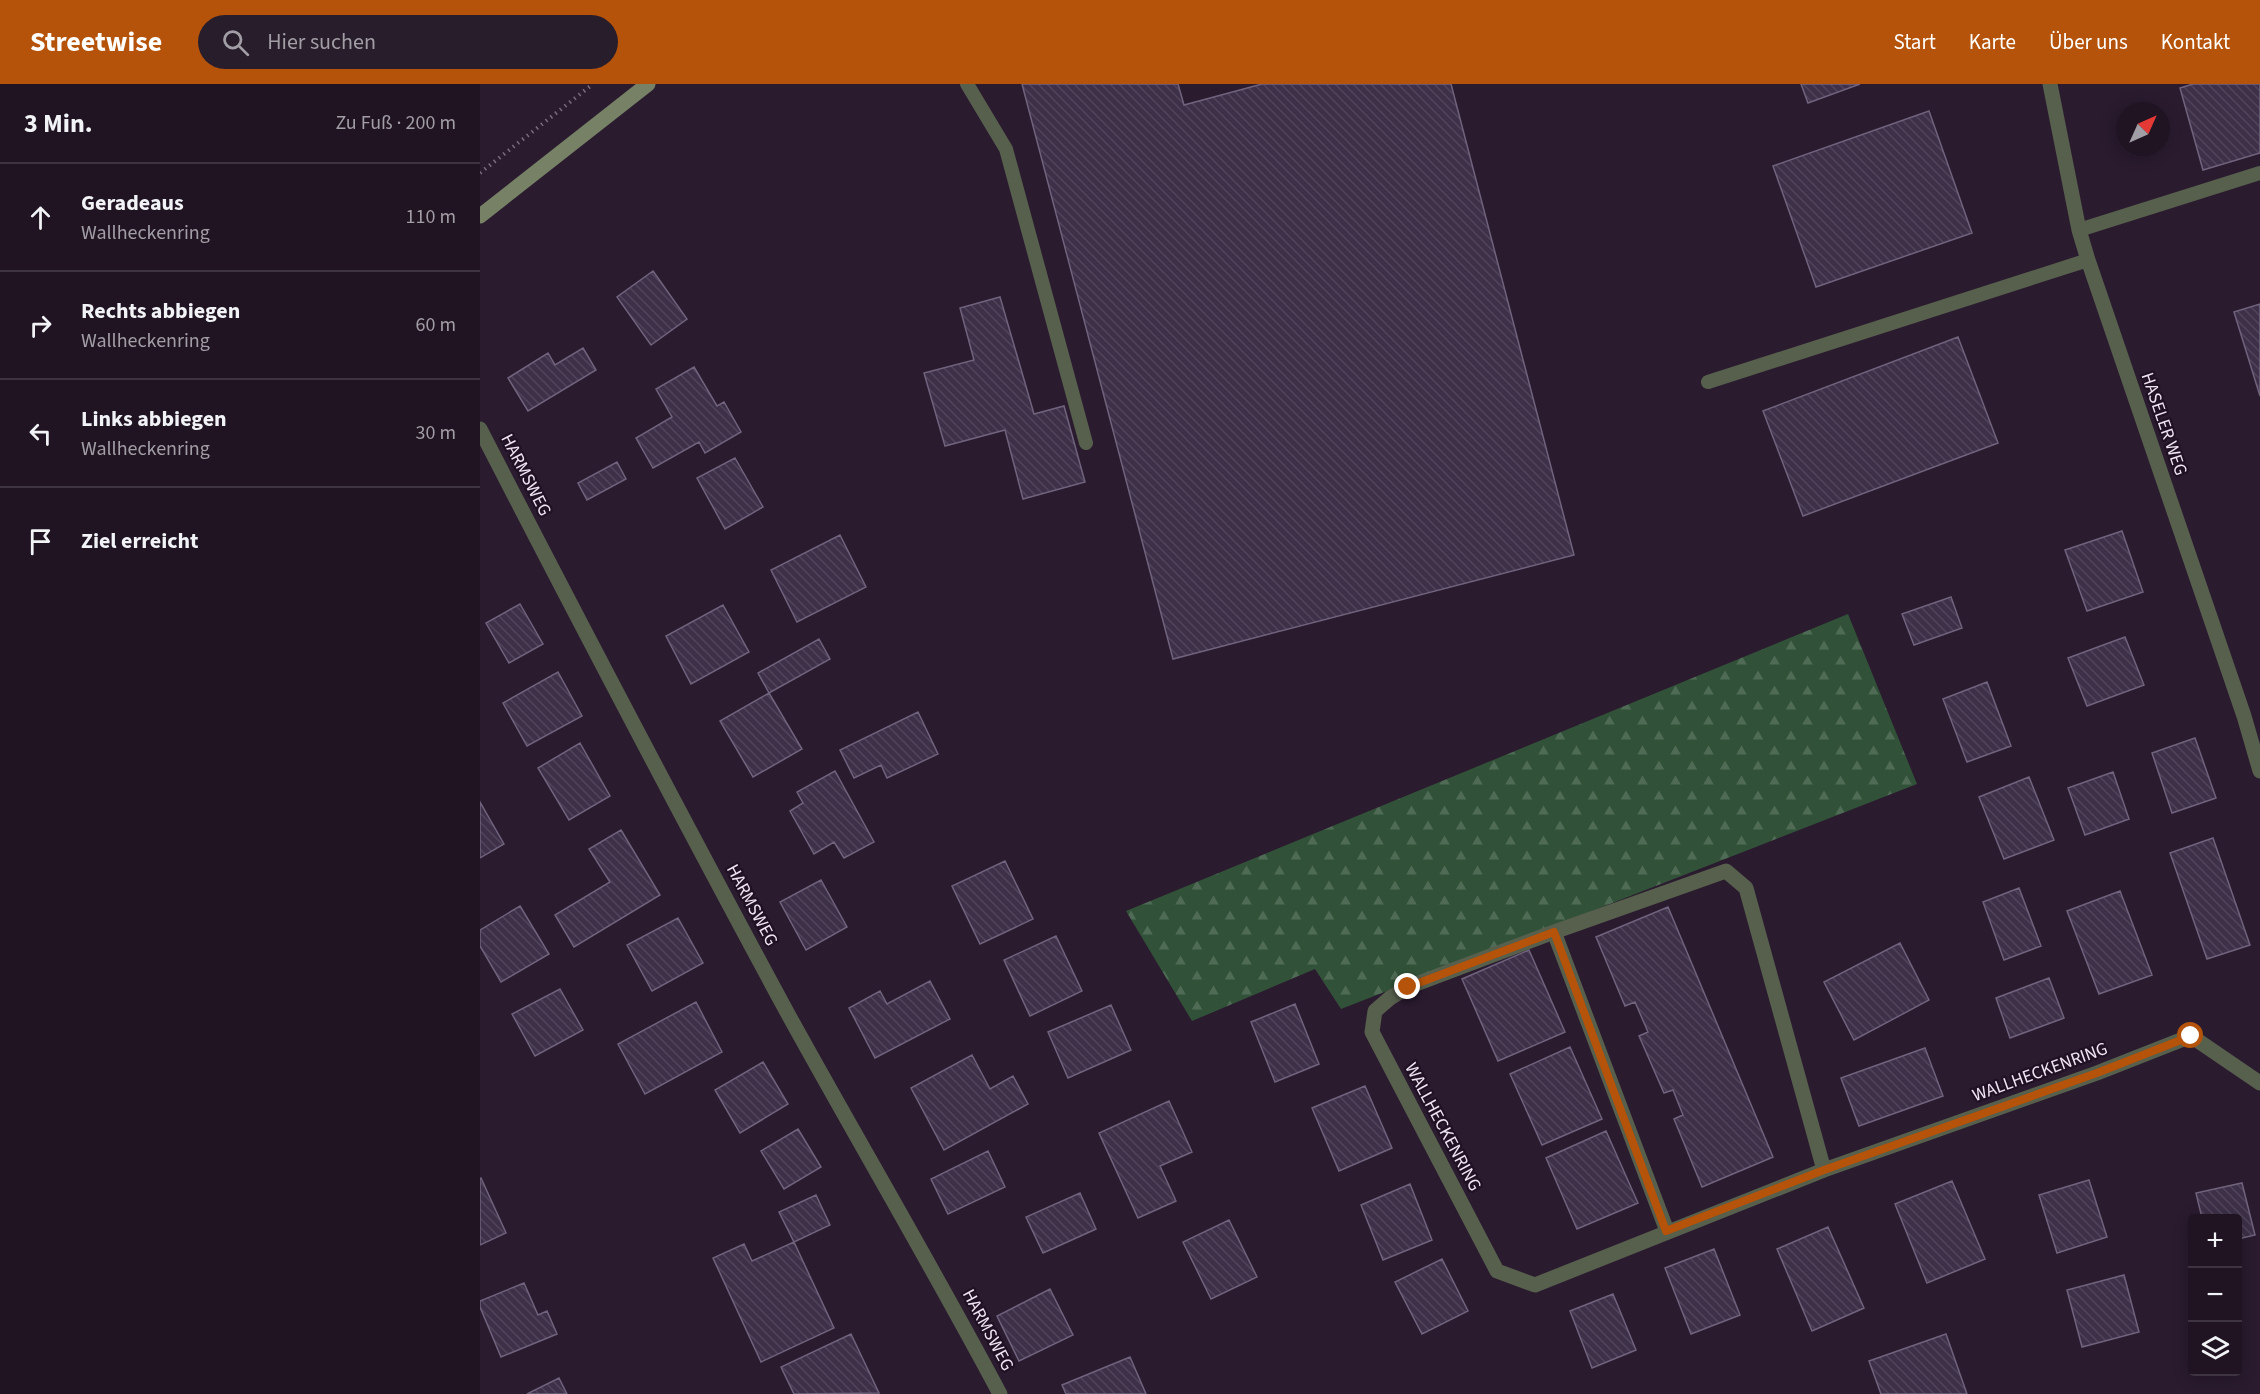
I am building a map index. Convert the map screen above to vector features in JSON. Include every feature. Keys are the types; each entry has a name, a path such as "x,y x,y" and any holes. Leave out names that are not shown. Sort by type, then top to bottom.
{"street":[{"path":"480,216 648,84"},
{"name":"HASELER WEG","path":"2050,84 2079,230 2088,260 2244,716 2260,771"},
{"name":"HARMSWEG","path":"480,429 665,787 834,1097 1000,1394"},
{"name":"WALLHECKENRING","path":"1824,1170 1746,888 1726,871 1408,987 1375,1011 1372,1032 1497,1271 1535,1285 1824,1170 2097,1073 2191,1036 2260,1083"},
{"path":"1554,932 1666,1231"}],"lane":[{"path":"967,84 1006,149 1086,443"},
{"path":"2079,230 2260,173"},
{"path":"1708,382 2088,260"}],"path":[{"path":"480,173 593,84"}],"green space":[{"path":"1848,614 1917,784 1341,1009 1315,969 1192,1021 1126,911"}],"building":[{"path":"1022,84 1178,84 1184,105 1262,84 1451,84 1574,555 1173,659"},
{"path":"1801,84 1860,84 1808,103"},
{"path":"2193,84 2260,84 2260,153 2203,170 2180,88"},
{"path":"1929,111 1972,233 1816,287 1773,166"},
{"path":"653,271 687,319 651,345 617,297"},
{"path":"1000,297 1034,414 1064,406 1085,482 1023,499 1005,430 945,446 924,373 974,360 960,308"},
{"path":"2260,304 2260,396 2234,312"},
{"path":"1958,337 1998,443 1803,516 1763,411"},
{"path":"583,348 596,370 528,411 508,378 548,353 555,365"},
{"path":"694,367 717,406 724,402 741,432 705,453 699,442 653,468 636,438 672,417 656,389"},
{"path":"735,458 763,507 725,529 697,478"},
{"path":"617,462 626,479 587,500 578,483"},
{"path":"2122,531 2143,592 2087,611 2065,550"},
{"path":"840,535 866,587 797,622 771,570"},
{"path":"1951,597 1962,628 1914,645 1902,614"},
{"path":"520,604 543,644 509,663 486,623"},
{"path":"723,605 749,652 691,684 666,636"},
{"path":"2125,637 2144,685 2087,706 2068,658"},
{"path":"819,639 830,659 769,693 758,673"},
{"path":"558,672 582,716 527,746 503,703"},
{"path":"1987,682 2011,746 1967,762 1943,699"},
{"path":"769,693 802,749 753,777 720,721"},
{"path":"918,712 938,754 887,778 881,765 854,778 840,750"},
{"path":"2195,738 2216,798 2172,813 2152,753"},
{"path":"580,743 610,796 569,820 538,768"},
{"path":"835,771 874,842 844,858 834,842 814,854 790,811 803,803 797,792"},
{"path":"2113,772 2129,819 2085,835 2068,788"},
{"path":"2029,777 2054,840 2004,859 1979,797"},
{"path":"480,802 504,844 480,858"},
{"path":"621,830 660,895 574,947 555,915 610,882 589,849"},
{"path":"2213,838 2250,945 2207,959 2170,853"},
{"path":"1005,861 1033,919 980,944 952,886"},
{"path":"821,880 847,927 806,950 780,902"},
{"path":"2019,888 2041,946 2004,960 1983,902"},
{"path":"2120,891 2152,975 2099,994 2067,911"},
{"path":"520,906 549,954 501,982 480,946 480,930"},
{"path":"1668,907 1773,1157 1702,1187 1674,1119 1683,1115 1673,1090 1664,1093 1639,1036 1648,1032 1635,1002 1625,1006 1596,937"},
{"path":"678,918 703,963 652,991 627,945"},
{"path":"1056,936 1082,991 1030,1016 1004,960"},
{"path":"1900,943 1929,1000 1854,1040 1824,982"},
{"path":"1529,950 1565,1032 1498,1061 1462,979"},
{"path":"2049,978 2064,1018 2010,1038 1996,998"},
{"path":"930,981 950,1019 875,1058 849,1008 880,991 887,1004"},
{"path":"560,989 583,1030 535,1056 512,1014"},
{"path":"696,1002 722,1052 645,1094 618,1044"},
{"path":"1295,1004 1319,1064 1275,1082 1251,1022"},
{"path":"1111,1005 1131,1050 1068,1078 1048,1032"},
{"path":"1570,1047 1602,1119 1542,1145 1510,1074"},
{"path":"1925,1048 1943,1096 1859,1126 1841,1078"},
{"path":"972,1055 990,1089 1013,1076 1028,1104 944,1150 911,1088"},
{"path":"763,1062 788,1104 740,1133 715,1090"},
{"path":"1365,1086 1392,1148 1339,1171 1312,1108"},
{"path":"1169,1101 1192,1152 1160,1166 1176,1201 1138,1218 1099,1133"},
{"path":"798,1129 821,1167 784,1189 761,1151"},
{"path":"1606,1131 1638,1203 1577,1229 1546,1158"},
{"path":"988,1151 1005,1187 948,1214 931,1179"},
{"path":"480,1179 506,1233 480,1245"},
{"path":"2089,1180 2107,1237 2057,1253 2039,1195"},
{"path":"1952,1181 1985,1259 1927,1283 1895,1204"},
{"path":"2242,1183 2255,1235 2242,1238 2242,1214 2201,1214 2196,1193"},
{"path":"1410,1184 1432,1240 1383,1260 1361,1205"},
{"path":"1080,1193 1096,1229 1043,1253 1026,1217"},
{"path":"816,1195 830,1225 794,1242 779,1212"},
{"path":"1229,1220 1257,1277 1211,1299 1183,1242"},
{"path":"1828,1227 1864,1308 1812,1331 1777,1249"},
{"path":"794,1242 834,1328 761,1362 713,1258 744,1244 752,1261"},
{"path":"1714,1249 1740,1315 1691,1334 1665,1268"},
{"path":"1442,1259 1468,1311 1422,1334 1395,1282"},
{"path":"2124,1275 2139,1332 2082,1347 2067,1290"},
{"path":"524,1283 538,1315 547,1311 557,1334 501,1357 480,1307 480,1301"},
{"path":"1050,1289 1073,1335 1019,1361 997,1316"},
{"path":"1613,1294 1636,1350 1592,1368 1570,1311"},
{"path":"851,1334 879,1393 794,1394 781,1367"},
{"path":"1946,1334 1967,1394 1881,1394 1869,1361"},
{"path":"1130,1357 1146,1394 1066,1394 1062,1385"},
{"path":"559,1378 567,1394 527,1394"}],"route":[{"path":"1408,987 1554,932 1666,1231 1824,1170 2097,1073 2191,1036"}]}
